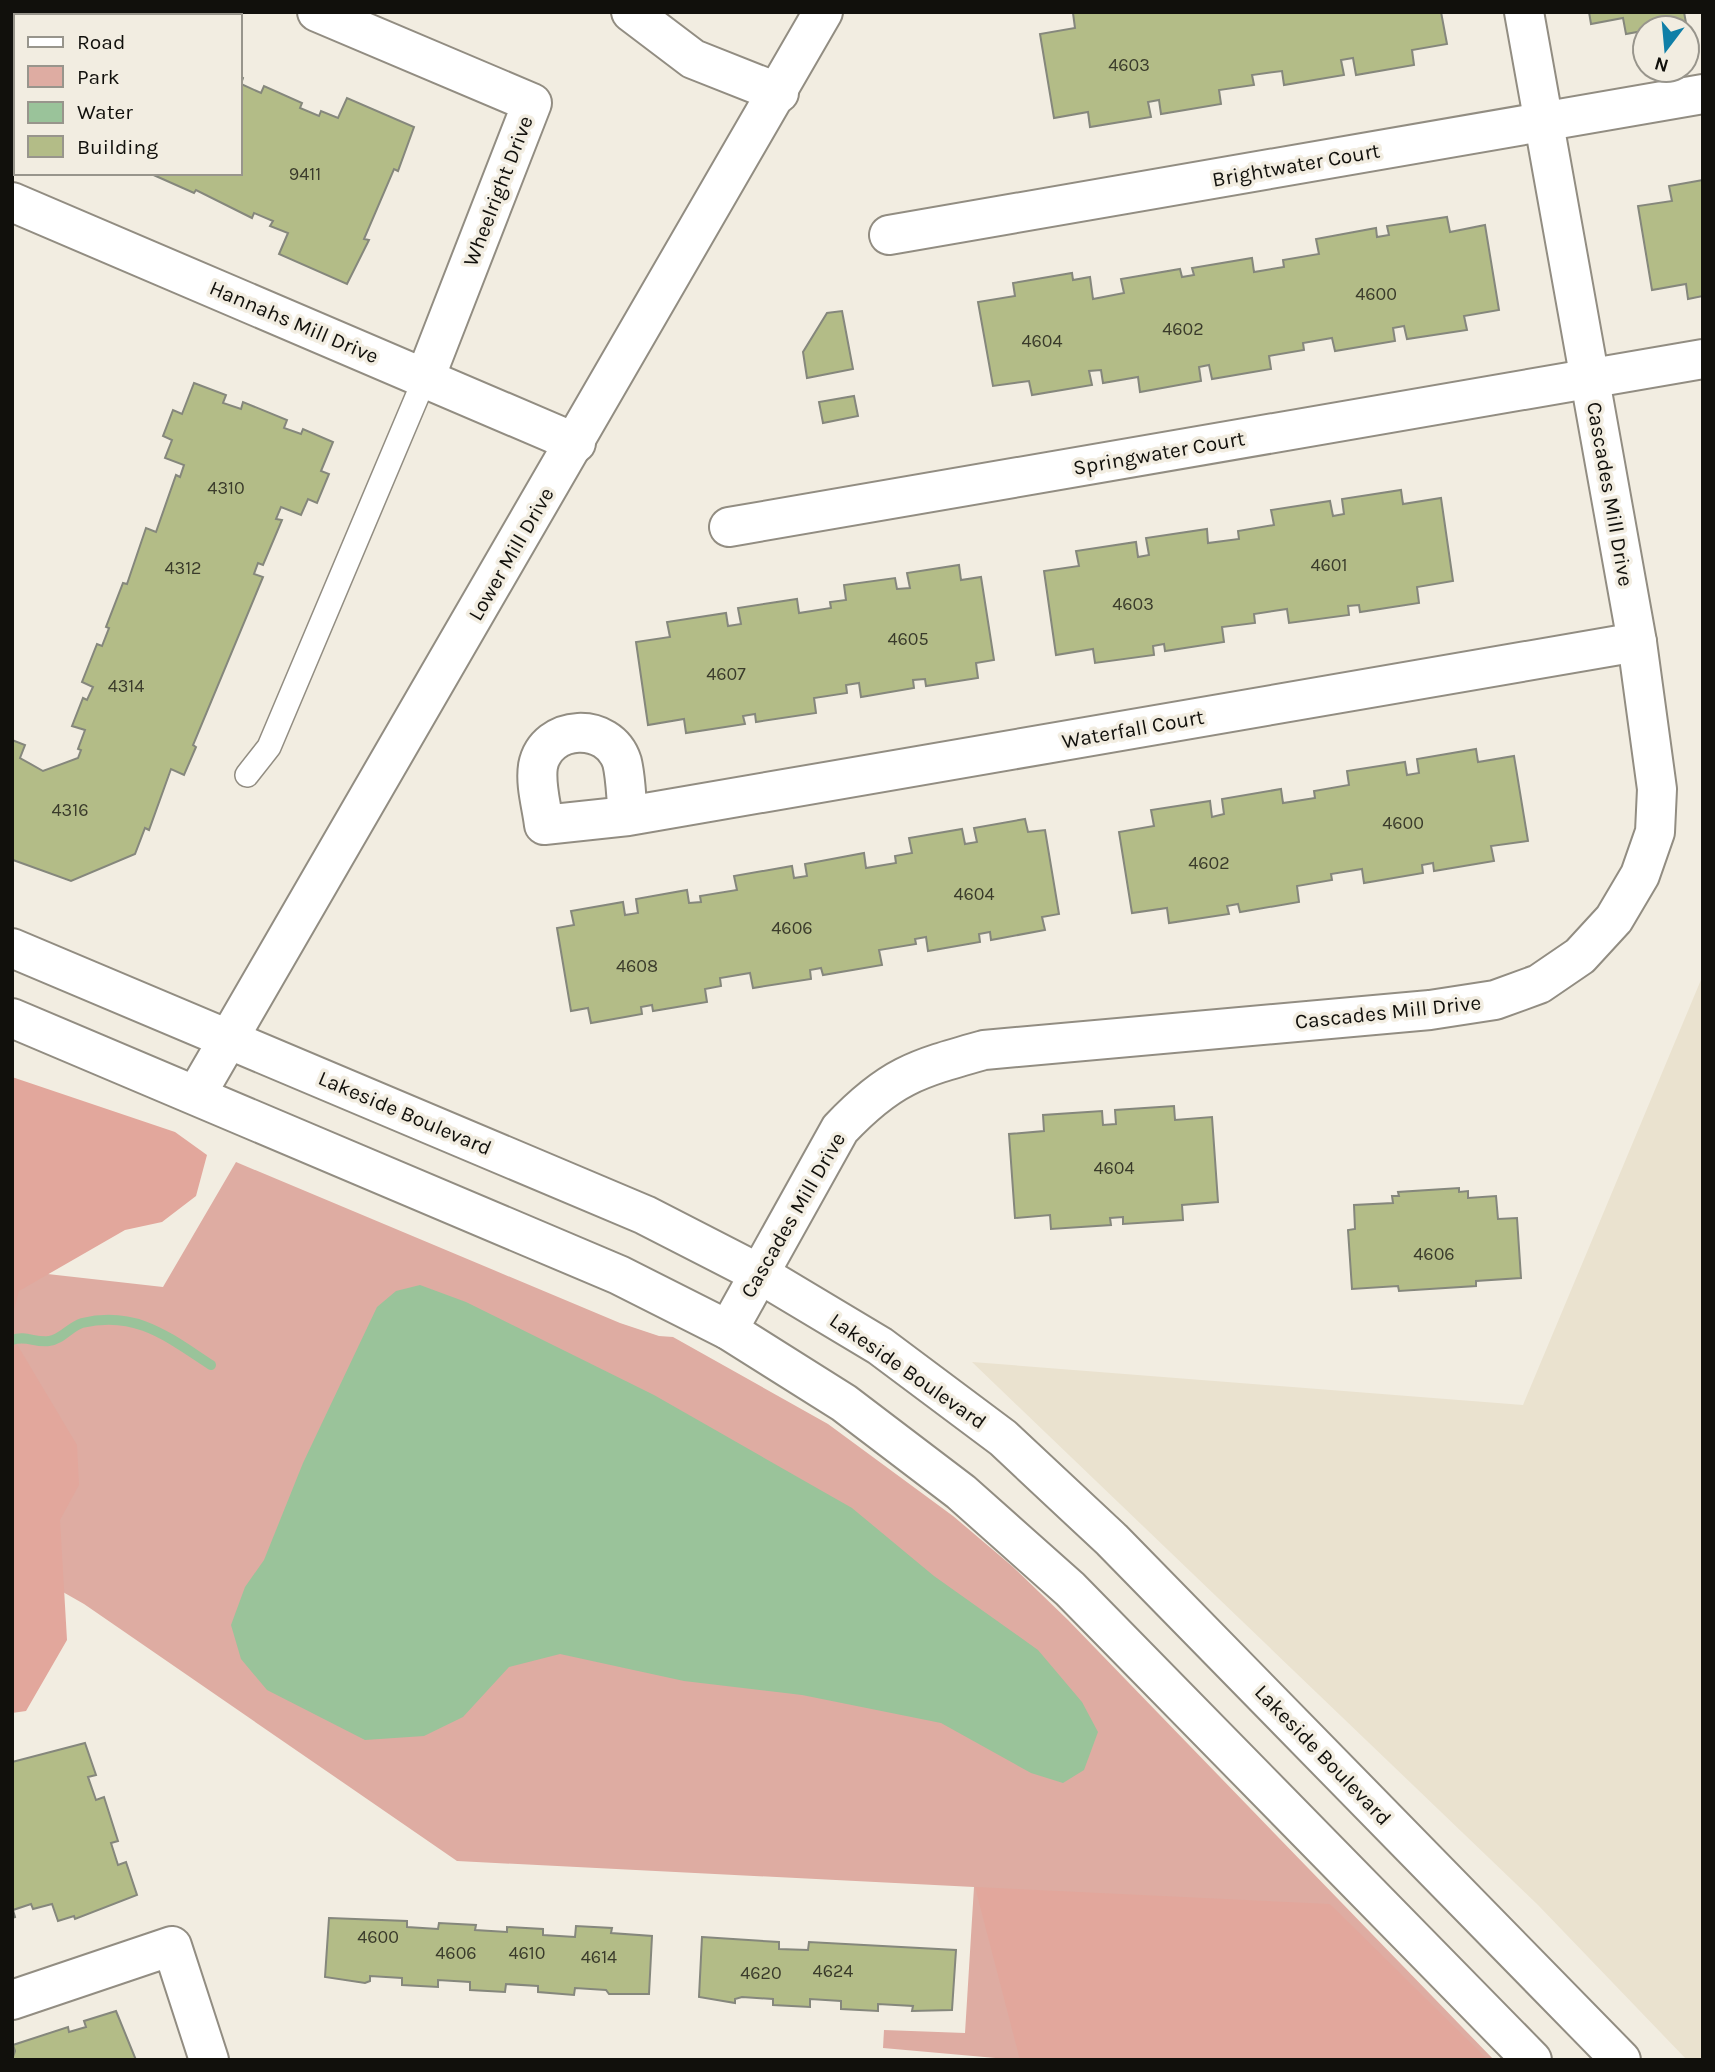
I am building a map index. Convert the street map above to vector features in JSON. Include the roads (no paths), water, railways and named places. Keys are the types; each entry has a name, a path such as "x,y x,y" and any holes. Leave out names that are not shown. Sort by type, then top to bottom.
{"street":[{"name":"Wheelright Drive","path":"317,12 532,103 425,378"},
{"path":"631,12 693,59 779,93"},
{"name":"Lower Mill Drive","path":"196,1095 779,93 823,12"},
{"name":"Cascades Mill Drive","path":"728,1330 840,1129 864,1103 891,1082 926,1066 984,1050 1430,1010 1495,1000 1539,984 1580,957 1614,919 1640,875 1655,832 1657,789 1637,642 1524,12"},
{"name":"Brightwater Court","path":"889,235 1703,94"},
{"name":"Hannahs Mill Drive","path":"12,202 576,443"},
{"path":"1590,379 1703,359"},
{"name":"Springwater Court","path":"729,527 1590,379"},
{"name":"Waterfall Court","path":"628,816 1637,642"},
{"name":"Lakeside Boulevard","path":"12,948 645,1215 758,1273 880,1346 1003,1438 1112,1539 1621,2060"},
{"path":"12,1018 619,1275 728,1330 844,1403 961,1492 1070,1589 1532,2060"},
{"path":"12,2000 172,1946 209,2060"}],"lane":[{"path":"247,775 269,747 425,378"}],"water":[{"path":"420,1285 466,1302 654,1395 852,1508 934,1576 1038,1650 1082,1702 1098,1732 1084,1770 1063,1783 1031,1773 941,1723 802,1695 684,1681 560,1654 509,1667 463,1717 424,1736 365,1740 267,1690 241,1659 231,1625 245,1587 264,1560 303,1463 377,1307 396,1291"}],"waterway":[{"path":"12,1340 22,1338 49,1341 82,1323 119,1320 135,1323 166,1336 211,1365"}]}
